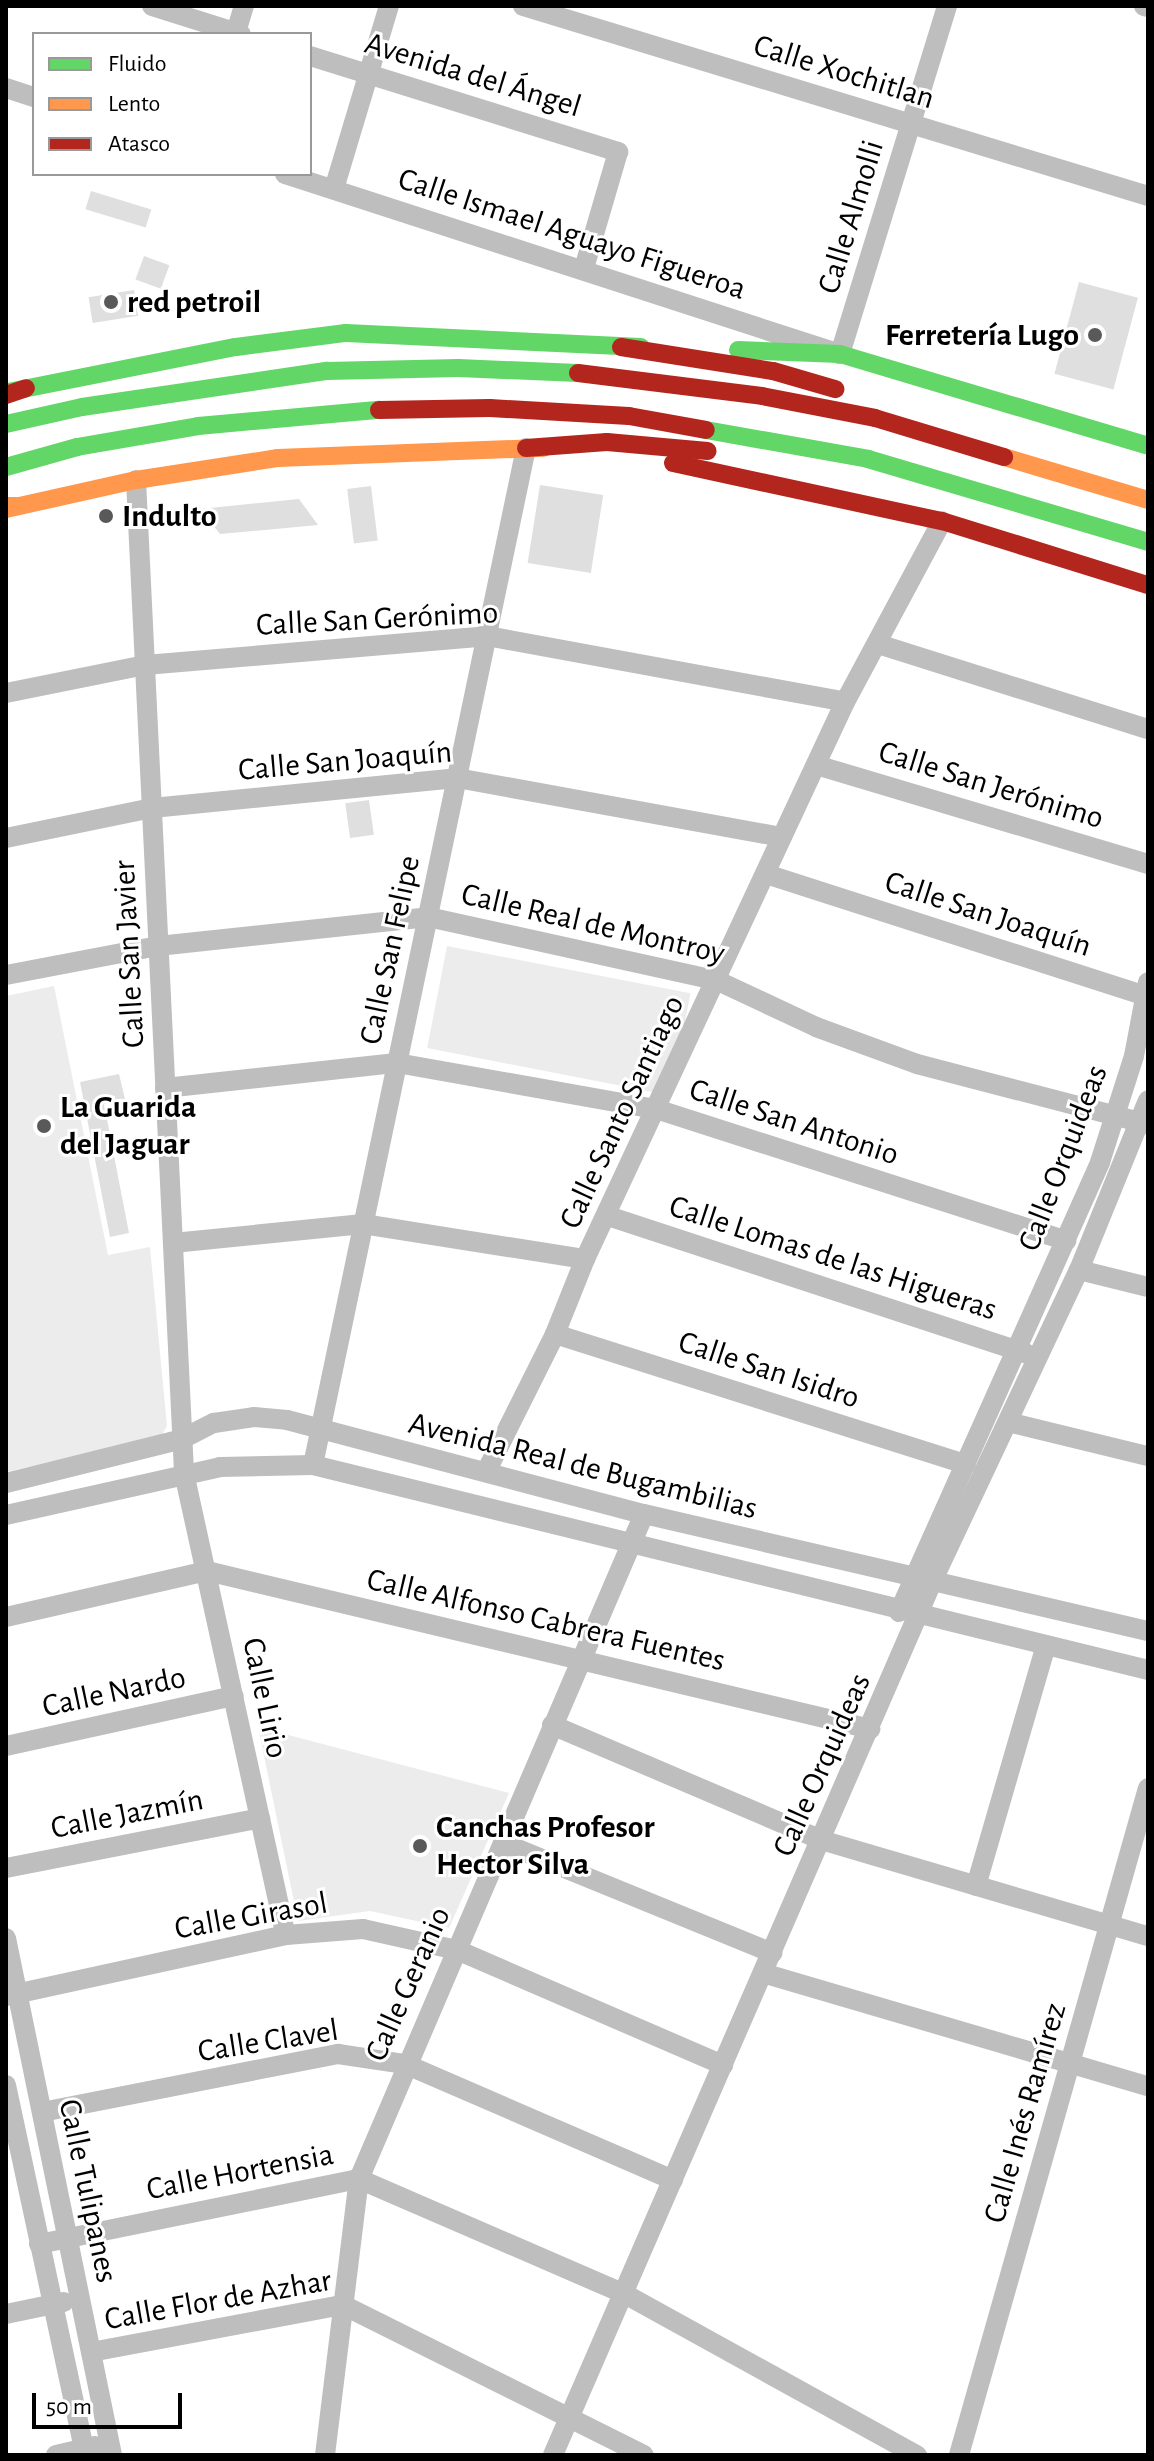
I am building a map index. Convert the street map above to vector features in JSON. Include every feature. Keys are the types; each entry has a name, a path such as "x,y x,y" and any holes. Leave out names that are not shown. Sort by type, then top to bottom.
{"main road":[{"path":"6,394 236,347 346,333 840,354 1148,446"},
{"path":"621,347 773,371 909,410 1014,460"},
{"path":"6,424 82,407 327,371 458,368 600,374 762,396 875,418 1148,500"},
{"path":"6,467 77,447 198,426 342,411 490,408 629,416 868,459 1148,542"},
{"path":"9,507 136,480 278,458 607,442 868,459"},
{"path":"526,448 590,450 712,469 942,521 1148,585"}],"street":[{"path":"152,6 235,32"},
{"path":"238,32 244,6"},
{"path":"334,189 389,6"},
{"name":"Calle Xochitlan","path":"523,6 1148,196"},
{"name":"Calle Almolli","path":"840,354 947,6"},
{"name":"Avenida del Ángel","path":"312,57 618,152 584,268"},
{"path":"6,88 32,96"},
{"name":"Calle Ismael Aguayo Figueroa","path":"292,176 584,268 840,354"},
{"name":"Calle San Felipe","path":"313,1465 526,448"},
{"name":"Calle San Javier","path":"136,480 184,1473"},
{"name":"Calle Santo Santiago","path":"486,1472 555,1334 585,1259 718,981 845,702 942,521"},
{"name":"Calle San Gerónimo","path":"6,693 145,665 487,636 845,702"},
{"path":"878,644 1148,729"},
{"name":"Calle San Jerónimo","path":"816,765 1148,864"},
{"name":"Calle San Joaquín","path":"6,838 152,808 457,778 782,837"},
{"name":"Calle San Joaquín","path":"766,874 1147,989"},
{"name":"Calle Real de Montroy","path":"6,975 158,946 428,917 718,981 816,1027 917,1064 1145,1123"},
{"name":"Calle Orquideas","path":"553,2455 870,1729 909,1615 912,1576 1066,1241 1117,1115 1147,989"},
{"name":"Calle San Antonio","path":"165,1088 397,1063 656,1109 1066,1241"},
{"name":"Calle Orquideas","path":"909,1615 932,1582 1079,1270 1145,1123 1148,1100"},
{"name":"Calle Lomas de las Higueras","path":"608,1216 1038,1358"},
{"path":"173,1243 363,1224 585,1259"},
{"path":"1079,1270 1148,1287"},
{"name":"Calle San Isidro","path":"555,1334 966,1464"},
{"name":"Avenida Real de Bugambilias","path":"6,1483 182,1439 214,1423 254,1417 320,1430 644,1514 1148,1631"},
{"path":"1008,1422 1148,1456"},
{"name":"Avenida Real de Bugambilias","path":"6,1515 184,1473 261,1462 313,1465 909,1615 1148,1670"},
{"name":"Calle Lirio","path":"184,1473 286,1935"},
{"name":"Calle Geranio","path":"325,2455 359,2179 405,2064 503,1843 578,1658 644,1514"},
{"path":"6,1617 207,1571"},
{"name":"Calle Alfonso Cabrera Fuentes","path":"207,1571 870,1729"},
{"path":"976,1886 1045,1648"},
{"name":"Calle Nardo","path":"6,1746 234,1696"},
{"path":"552,1725 821,1840 1148,1936"},
{"name":"Calle Inés Ramírez","path":"967,2453 1070,2064 1148,1788"},
{"name":"Calle Jazmín","path":"6,1868 260,1818"},
{"path":"503,1843 772,1953"},
{"name":"Calle Girasol","path":"12,1995 286,1935 363,1929 457,1950 723,2065"},
{"name":"Calle Tulipanes","path":"6,1938 12,1995 42,2112 111,2449"},
{"path":"763,1973 1148,2086"},
{"name":"Calle Clavel","path":"42,2112 338,2054 405,2064 673,2180"},
{"name":"Calle Tulipanes","path":"6,2085 12,2145 39,2244 84,2452"},
{"name":"Calle Hortensia","path":"39,2244 359,2179 623,2293 917,2455"},
{"path":"6,2314 80,2299"},
{"name":"Calle Flor de Azhar","path":"91,2352 343,2305 570,2415 644,2455"},
{"path":"56,2455 111,2449"}],"shaded area":[{"path":"447,946 690,993 671,1095 427,1048"},
{"name":"La Guarida del Jaguar","path":"54,986 108,1255 150,1247 167,1426 161,1436 6,1472 6,996"},
{"path":"258,1727 509,1793 449,1928 370,1911 298,1921"}],"building":[{"path":"91,191 151,209 146,228 85,209"},
{"path":"144,256 169,265 161,289 135,279"},
{"name":"Ferretería Lugo","path":"1079,282 1138,298 1113,390 1054,374"},
{"path":"134,290 138,316 93,323 89,297"},
{"path":"540,485 603,495 591,573 528,563"},
{"path":"371,486 378,541 354,544 347,489"},
{"path":"299,499 318,525 220,534 200,509"},
{"path":"369,800 374,835 350,838 345,803"},
{"path":"119,1074 125,1099 104,1104 129,1233 110,1237 80,1082"}],"traffic: fast":[{"path":"8,392 236,347 346,333 641,347"},
{"path":"738,350 840,354 1148,446"},
{"path":"6,424 82,407 327,371 458,368 578,373"},
{"path":"6,467 77,447 198,426 379,410"},
{"path":"706,430 868,459 1148,542"}],"traffic: slow":[{"path":"6,509 136,480 278,458 544,448"},
{"path":"1004,457 1148,500"},
{"path":"6,506 16,506"}],"traffic: jam":[{"path":"621,347 773,371 835,389"},
{"path":"578,373 762,396 875,418 1004,457"},
{"path":"6,395 26,388"},
{"path":"379,410 490,408 629,416 706,430"},
{"path":"526,448 607,442 708,451"},
{"path":"673,463 942,521 1148,585"}],"place":[{"name":"red petroil","path":"111,302"},
{"name":"Ferretería Lugo","path":"1095,335"},
{"name":"Indulto","path":"106,516"},
{"name":"La Guarida del Jaguar","path":"44,1126"},
{"name":"Canchas Profesor Hector Silva","path":"420,1846"}]}
